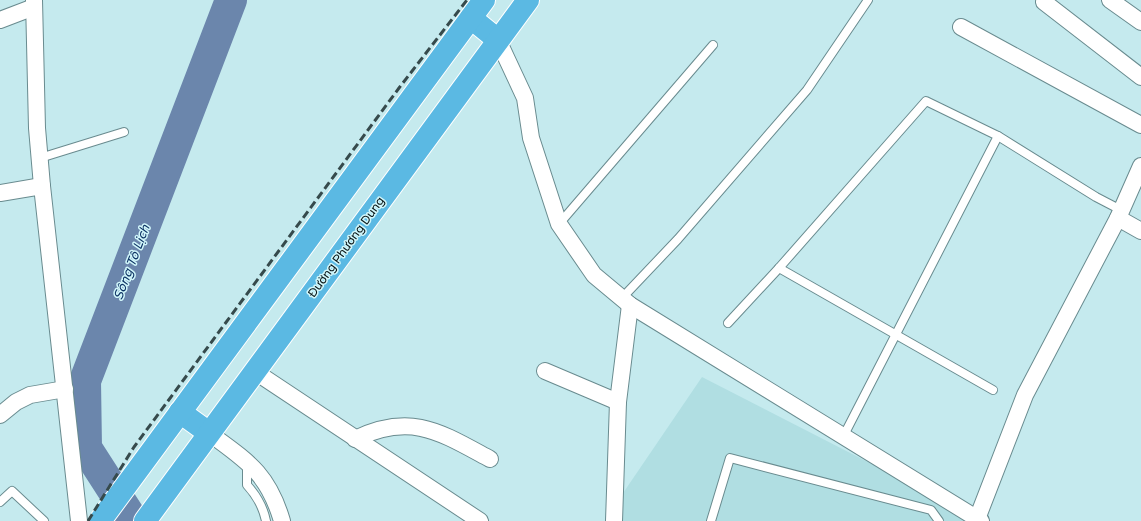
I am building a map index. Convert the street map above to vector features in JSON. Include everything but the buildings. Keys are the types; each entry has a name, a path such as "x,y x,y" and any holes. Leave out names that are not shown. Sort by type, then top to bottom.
{"highway":[{"path":"101,519 484,0"},
{"name":"Đường Phương Dung","path":"145,521 528,0"},
{"path":"471,18 498,40"},
{"path":"180,412 209,433"}],"street":[{"path":"1110,0 1141,22"},
{"path":"1044,2 1141,77"},
{"path":"0,20 34,4 42,186 79,521"},
{"path":"961,27 1141,126"},
{"path":"498,40 525,98 531,138 559,224 594,276 626,301 979,520 1025,395 1120,214 1141,166"},
{"path":"0,193 42,186"},
{"path":"1120,214 1141,231"},
{"path":"614,521 618,402 626,301"},
{"path":"254,371 480,521"},
{"path":"545,371 618,402"},
{"path":"0,415 16,402 30,395 65,389"},
{"path":"355,439 370,432 387,427 414,426 441,433 490,459"},
{"path":"209,433 248,462 266,481 277,502 282,521"}],"lane":[{"path":"626,301 807,90 868,0"},
{"path":"559,224 713,45"},
{"path":"728,323 779,268 926,102 998,136 1096,197 1120,214"},
{"path":"40,158 124,132"},
{"path":"843,437 998,136"},
{"path":"779,268 993,390"},
{"path":"711,521 730,458 930,510 939,521"},
{"path":"248,462 247,485 263,506 266,521"},
{"path":"0,502 12,491 44,521"}],"shaded area":[{"path":"702,377 983,521 616,521 619,499"}],"waterway":[{"name":"Sông Tô Lịch","path":"133,521 86,448 85,381 231,0"}],"railway":[{"path":"88,521 134,447 399,88 467,0"}]}
